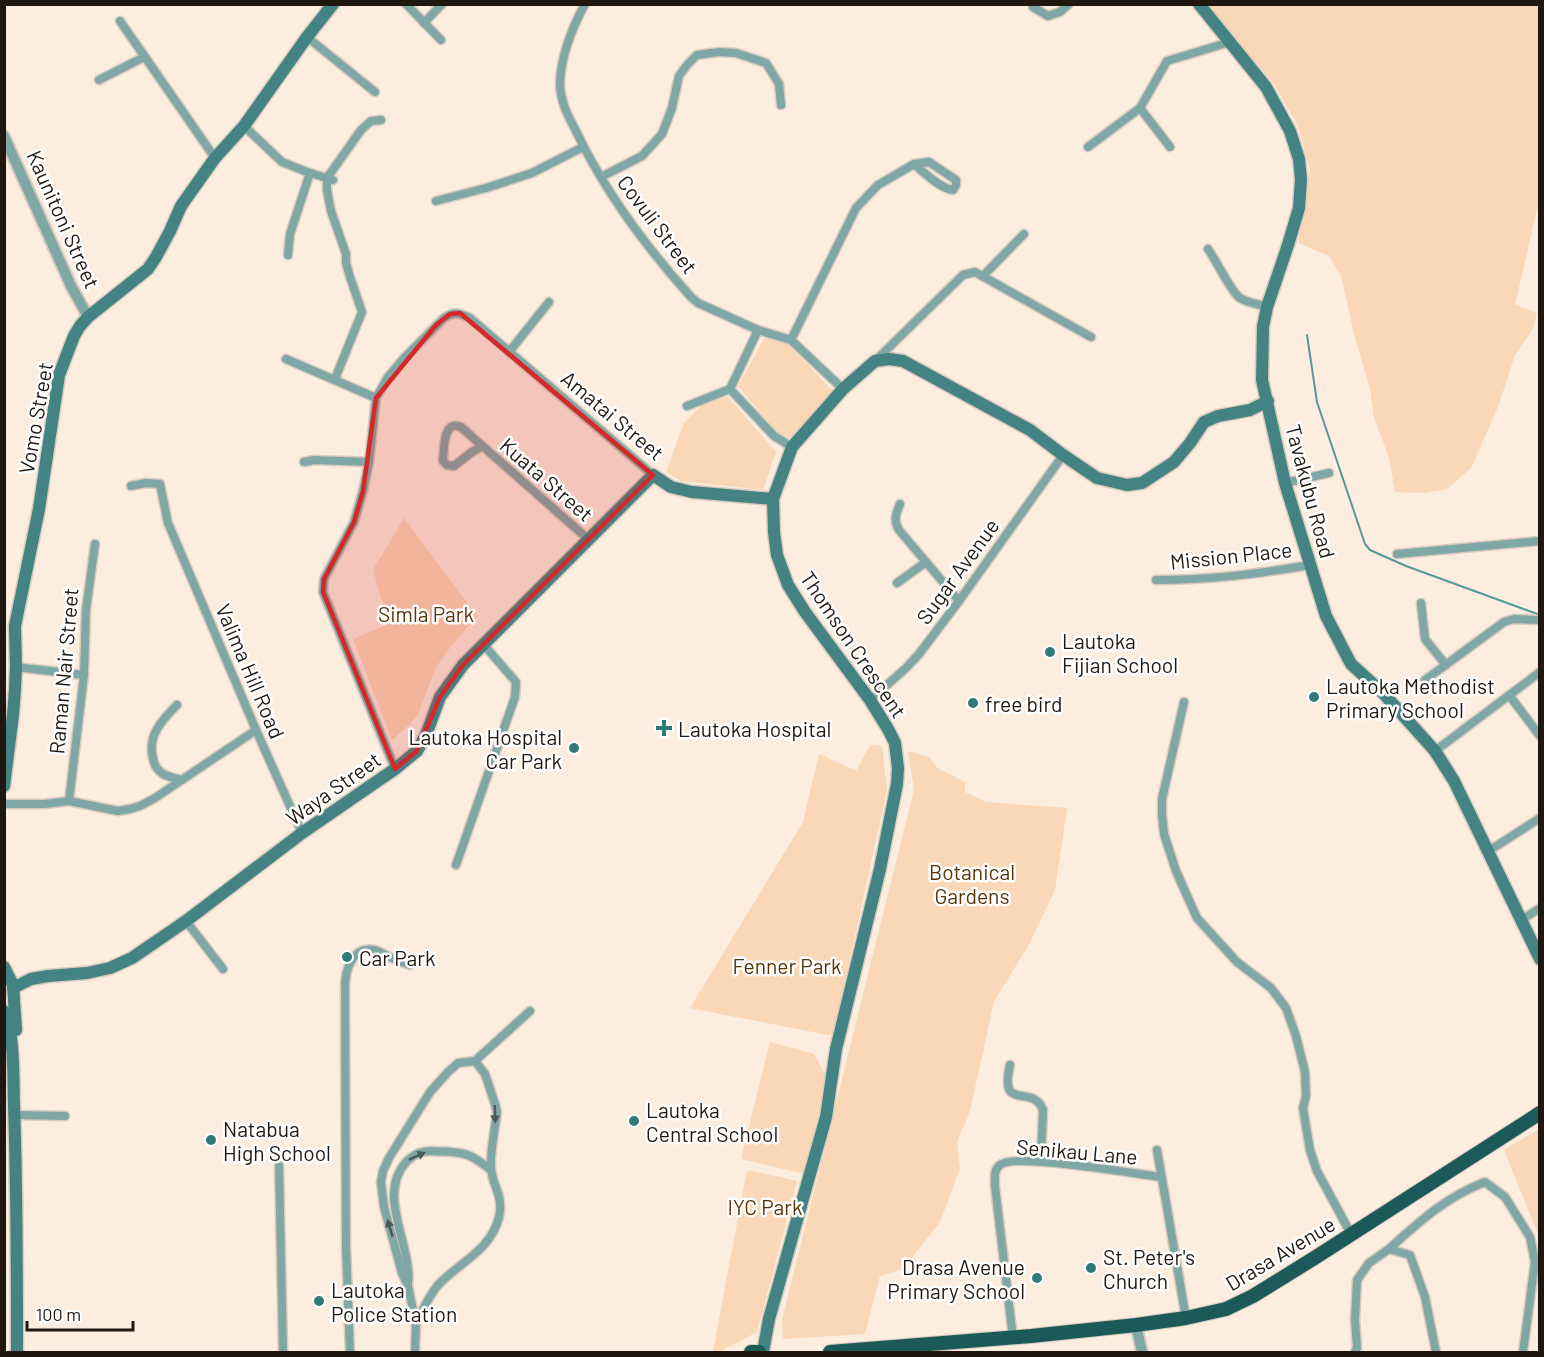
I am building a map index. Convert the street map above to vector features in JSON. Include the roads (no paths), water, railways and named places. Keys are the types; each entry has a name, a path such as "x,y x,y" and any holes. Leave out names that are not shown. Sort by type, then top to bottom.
{"highway":[{"name":"Drasa Avenue","path":"830,1353 1136,1325 1226,1310 1253,1296 1539,1113"},
{"path":"750,1353 761,1353"}],"main road":[{"name":"Vomo Street","path":"4,786 14,715 16,667 10,625 39,509 59,375 74,336 88,316 148,269 170,231 181,206 215,158 244,126 333,4"},
{"name":"Tavakubu Road","path":"1199,4 1266,87 1290,131 1299,159 1301,180 1299,208 1267,307 1263,327 1262,380 1285,483 1326,616 1352,664 1383,693 1435,751 1454,781 1539,959"},
{"path":"875,361 889,359 903,361 1030,430 1097,478 1127,484 1142,483 1174,462 1204,422 1218,416 1250,410 1268,401"},
{"name":"Thomson Crescent","path":"761,1353 826,1117 836,1049 880,869 897,784 898,768 895,743 870,700 804,612 788,585 777,555 773,499 792,447 843,389 875,361"},
{"name":"Amatai Street","path":"653,475 671,487 692,492 773,499"},
{"name":"Waya Street","path":"10,995 26,980 87,973 110,968 132,958 417,751 426,735 440,697 463,665 653,475"},
{"path":"5,970 16,1028 13,1054"},
{"name":"Waya Street","path":"5,970 48,976"},
{"path":"4,1011 9,1022 13,1054 15,1115 10,1166 17,1353"},
{"name":"Thomson Crescent","path":"750,1353 769,1319"}],"street":[{"path":"406,4 441,40"},
{"path":"424,23 442,4"},
{"name":"Covuli Street","path":"585,4 566,48 560,84 564,106 583,147 621,211 698,303 758,330 791,340 843,389"},
{"path":"1033,7 1048,16 1060,12 1069,4"},
{"path":"120,21 215,158"},
{"path":"307,38 375,92"},
{"path":"1088,147 1140,108 1167,61 1230,42"},
{"path":"601,177 642,156 662,134 672,108 679,76 697,55 719,52 736,53 766,63 779,84 781,105"},
{"path":"99,80 144,57"},
{"path":"1140,108 1170,147"},
{"path":"335,379 362,312 346,264 346,254 331,212 327,190 330,179 361,130 371,121 381,120"},
{"path":"244,126 282,162 330,179"},
{"name":"Kaunitoni Street","path":"4,136 9,159 88,316"},
{"path":"436,201 532,173 583,147"},
{"path":"791,340 856,208 878,185 914,164 929,162 956,180 956,185 953,190 948,189 914,164"},
{"path":"288,255 290,234 310,173"},
{"path":"983,276 1024,234"},
{"path":"1208,249 1240,299 1267,307"},
{"path":"875,361 963,275 975,272 1091,337"},
{"path":"510,352 549,302"},
{"name":"Amatai Street","path":"376,398 388,377 436,325 450,314 460,313 470,318 653,475"},
{"path":"687,406 730,389 758,330"},
{"path":"286,359 376,398 369,462 363,491 354,522 324,579 322,592 394,769"},
{"path":"730,389 774,436 792,447"},
{"name":"Kuata Street","path":"482,446 454,466 447,465 443,461 446,434 449,428 457,425 461,427 588,539"},
{"name":"Sugar Avenue","path":"870,700 906,668 959,601 1064,455"},
{"path":"304,462 314,460 369,462"},
{"path":"1285,483 1329,473"},
{"name":"Valima Hill Road","path":"131,486 146,483 160,484 168,523 302,833"},
{"path":"900,504 896,514 896,524 959,601"},
{"path":"1397,554 1539,541"},
{"name":"Raman Nair Street","path":"69,801 84,675 86,610 95,544"},
{"path":"897,583 926,562"},
{"name":"Mission Place","path":"1156,580 1193,580 1248,575 1310,565"},
{"path":"1421,603 1425,639 1446,665"},
{"path":"1425,680 1504,622 1514,619 1539,620"},
{"path":"456,865 515,697 516,682 484,645"},
{"path":"16,667 84,675"},
{"path":"1435,751 1539,672"},
{"path":"1509,695 1539,736"},
{"path":"1184,702 1162,799 1161,815 1164,834 1176,871 1197,918 1238,962 1271,988 1286,1008 1305,1072 1306,1096 1303,1108 1310,1150 1317,1171 1351,1234"},
{"path":"177,705 157,728 151,747 153,762 157,768 167,776 181,780"},
{"path":"4,804 44,804 69,801 103,809 130,810 155,798 256,730"},
{"path":"1487,852 1539,818"},
{"path":"1520,921 1539,908"},
{"path":"186,921 223,969"},
{"path":"350,1353 346,1235 345,981 352,958 363,951 379,951 410,965"},
{"path":"415,1353 416,1324 408,1286 402,1273 384,1208 381,1182 383,1171 430,1092 448,1072 458,1063 474,1061 530,1011"},
{"path":"416,1324 432,1292 454,1270 486,1244 500,1216 500,1200 491,1170 496,1120 495,1104 485,1074 474,1061"},
{"path":"1010,1065 1006,1081 1008,1089 1013,1093 1040,1102 1043,1110 1041,1161"},
{"path":"15,1115 65,1116"},
{"path":"1156,1150 1186,1318"},
{"path":"408,1286 410,1273 393,1196 394,1183 403,1166 410,1158 422,1151 455,1152 477,1160 491,1170"},
{"name":"Senikau Lane","path":"1013,1338 994,1172 1000,1164 1006,1161 1041,1161 1161,1177"},
{"path":"279,1165 283,1353"},
{"path":"1355,1353 1357,1348 1355,1320 1357,1280 1369,1263 1389,1249 1430,1212 1466,1189 1485,1182 1505,1197 1530,1237 1535,1262 1523,1353"},
{"path":"1389,1249 1410,1255 1425,1297 1436,1353"},
{"path":"1136,1325 1142,1353"}],"waterway":[{"path":"1307,335 1317,402 1365,544 1370,550 1406,566 1540,615"}],"place":[{"name":"Lautoka Fijian School","path":"1050,652"},
{"name":"Lautoka Methodist Primary School","path":"1314,697"},
{"name":"free bird","path":"973,703"},
{"name":"Lautoka Hospital","path":"664,728"},
{"name":"Lautoka Hospital Car Park","path":"574,748"},
{"name":"Car Park","path":"347,957"},
{"name":"Lautoka Central School","path":"634,1121"},
{"name":"Natabua High School","path":"211,1140"},
{"name":"St. Peter's Church","path":"1091,1268"},
{"name":"Drasa Avenue Primary School","path":"1037,1278"},
{"name":"Lautoka Police Station","path":"319,1301"}],"park label":[{"name":"Simla Park","path":"426,613"},
{"name":"Botanical Gardens","path":"972,883"},
{"name":"Fenner Park","path":"787,965"},
{"name":"IYC Park","path":"765,1206"}]}
